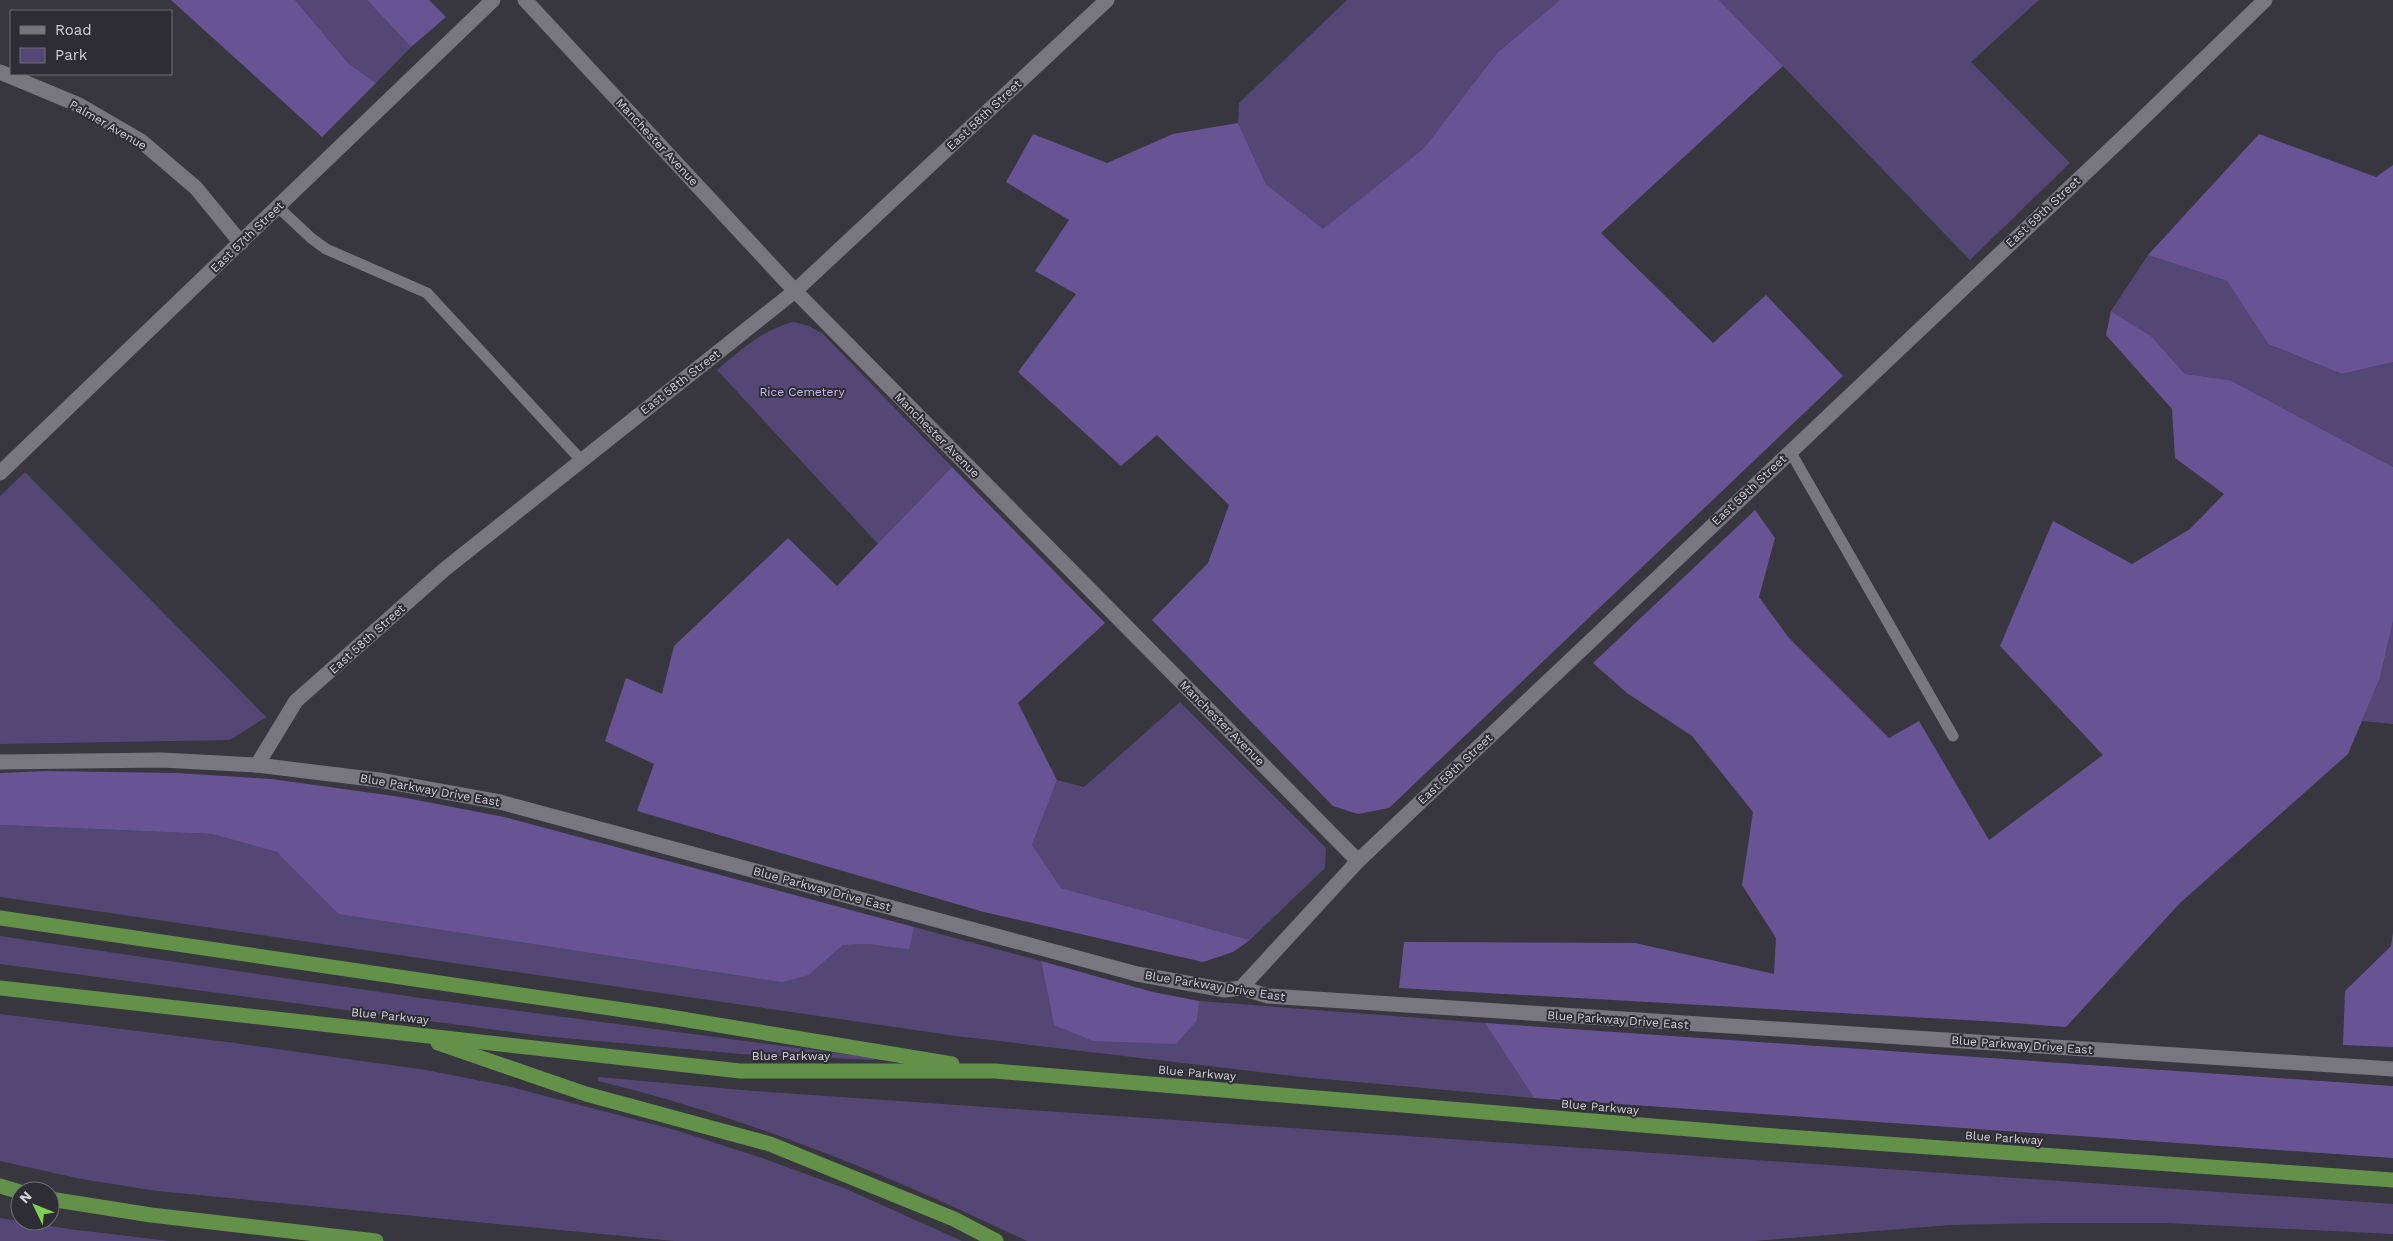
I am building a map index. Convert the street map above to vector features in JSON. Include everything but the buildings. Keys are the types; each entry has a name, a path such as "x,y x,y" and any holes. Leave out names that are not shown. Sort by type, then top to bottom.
{"highway":[{"path":"0,918 654,1014 995,1071"},
{"name":"Blue Parkway","path":"0,988 740,1071 995,1071 1751,1134 2393,1180"},
{"path":"414,1034 586,1094 770,1144 954,1220 996,1241"},
{"path":"60,1201 151,1215 376,1241"}],"street":[{"name":"East 57th Street","path":"0,473 493,0"},
{"name":"Manchester Avenue","path":"525,0 795,291 1358,860"},
{"name":"East 58th Street","path":"257,765 296,702 445,569 795,291 1107,0"},
{"name":"East 59th Street","path":"1240,988 1358,860 2135,126 2265,0"},
{"name":"Palmer Avenue","path":"0,72 79,106 141,141 196,188 241,243"},
{"name":"Blue Parkway Drive East","path":"0,762 162,760 257,765 379,780 500,802 1138,974 1225,990 1240,988 1268,996 2393,1069"}],"lane":[{"path":"278,208 326,249 427,293 582,460"},
{"path":"1790,451 1953,736"}],"green space":[{"path":"295,0 367,0 411,47 376,83 349,64"},
{"path":"1347,0 1560,0 1497,53 1424,148 1323,229 1266,184 1238,123 1239,103"},
{"path":"1719,0 2039,0 1971,62 2070,163 1970,260"},
{"path":"2148,255 2227,281 2268,344 2342,374 2393,362 2393,467 2230,380 2185,374 2151,336 2111,311"},
{"name":"Rice Cemetery","path":"794,322 809,326 823,334 952,467 878,544 717,370 762,335"},
{"path":"25,472 266,717 230,740 0,744 0,496"},
{"path":"2393,621 2393,724 2362,721 2380,678"},
{"path":"1180,702 1326,848 1325,868 1250,940 1061,888 1032,845 1057,780 1084,787"},
{"path":"0,825 212,834 277,852 301,873 809,975 843,945 867,944 908,948 914,927 1041,961 1054,1025 1196,1020 1199,1001 1485,1023 1534,1098 1301,1077 956,1036 0,897"},
{"path":"0,936 428,999 874,1058 874,1060 741,1054 542,1036 0,964"},
{"path":"0,1014 235,1043 426,1070 507,1086 675,1130 762,1158 844,1188 962,1241 674,1241 157,1191 81,1179 0,1161"},
{"path":"598,1077 754,1091 2393,1204 2393,1234 2165,1223 2051,1223 1950,1225 1754,1241 1027,1241 923,1193 817,1150 708,1112 598,1081"},
{"path":"0,1218 10,1220 10,1231 60,1231 60,1228 170,1241 0,1241"}],"shaded area":[{"path":"171,0 295,0 349,64 376,83 322,137"},
{"path":"367,0 429,0 446,17 411,47"},
{"path":"1560,0 1719,0 1783,66 1601,233 1713,343 1766,295 1843,376 1389,808 1358,814 1333,806 1152,620 1208,563 1229,505 1157,435 1121,466 1018,372 1076,294 1035,271 1069,220 1006,182 1033,134 1107,163 1173,134 1238,123 1266,184 1323,229 1424,148 1497,53"},
{"path":"2259,134 2376,177 2393,165 2393,362 2342,374 2268,344 2227,281 2148,255"},
{"path":"2111,311 2151,336 2185,374 2230,380 2393,467 2393,621 2380,678 2348,754 2180,903 2066,1027 1399,988 1404,942 1635,943 1774,974 1776,938 1742,885 1753,812 1692,736 1627,693 1593,663 1755,510 1775,538 1759,597 1789,638 1889,738 1919,721 1989,840 2103,755 2000,646 2053,521 2132,564 2190,529 2224,494 2175,458 2172,409 2106,335"},
{"path":"952,467 1105,623 1018,703 1057,780 1032,845 1061,888 1250,940 1233,952 1203,962 984,912 637,811 654,764 605,741 626,678 662,694 674,646 788,538 837,586"},
{"path":"46,771 176,773 272,779 401,797 504,817 914,927 909,949 867,944 843,945 809,975 782,982 339,914 277,852 212,834 0,825 0,773"},
{"path":"2393,932 2393,1047 2343,1045 2345,991 2391,946"},
{"path":"1041,961 1153,992 1199,1001 1197,1020 1176,1044 1093,1041 1054,1025"},
{"path":"1485,1023 2393,1086 2393,1158 1534,1098"}]}
